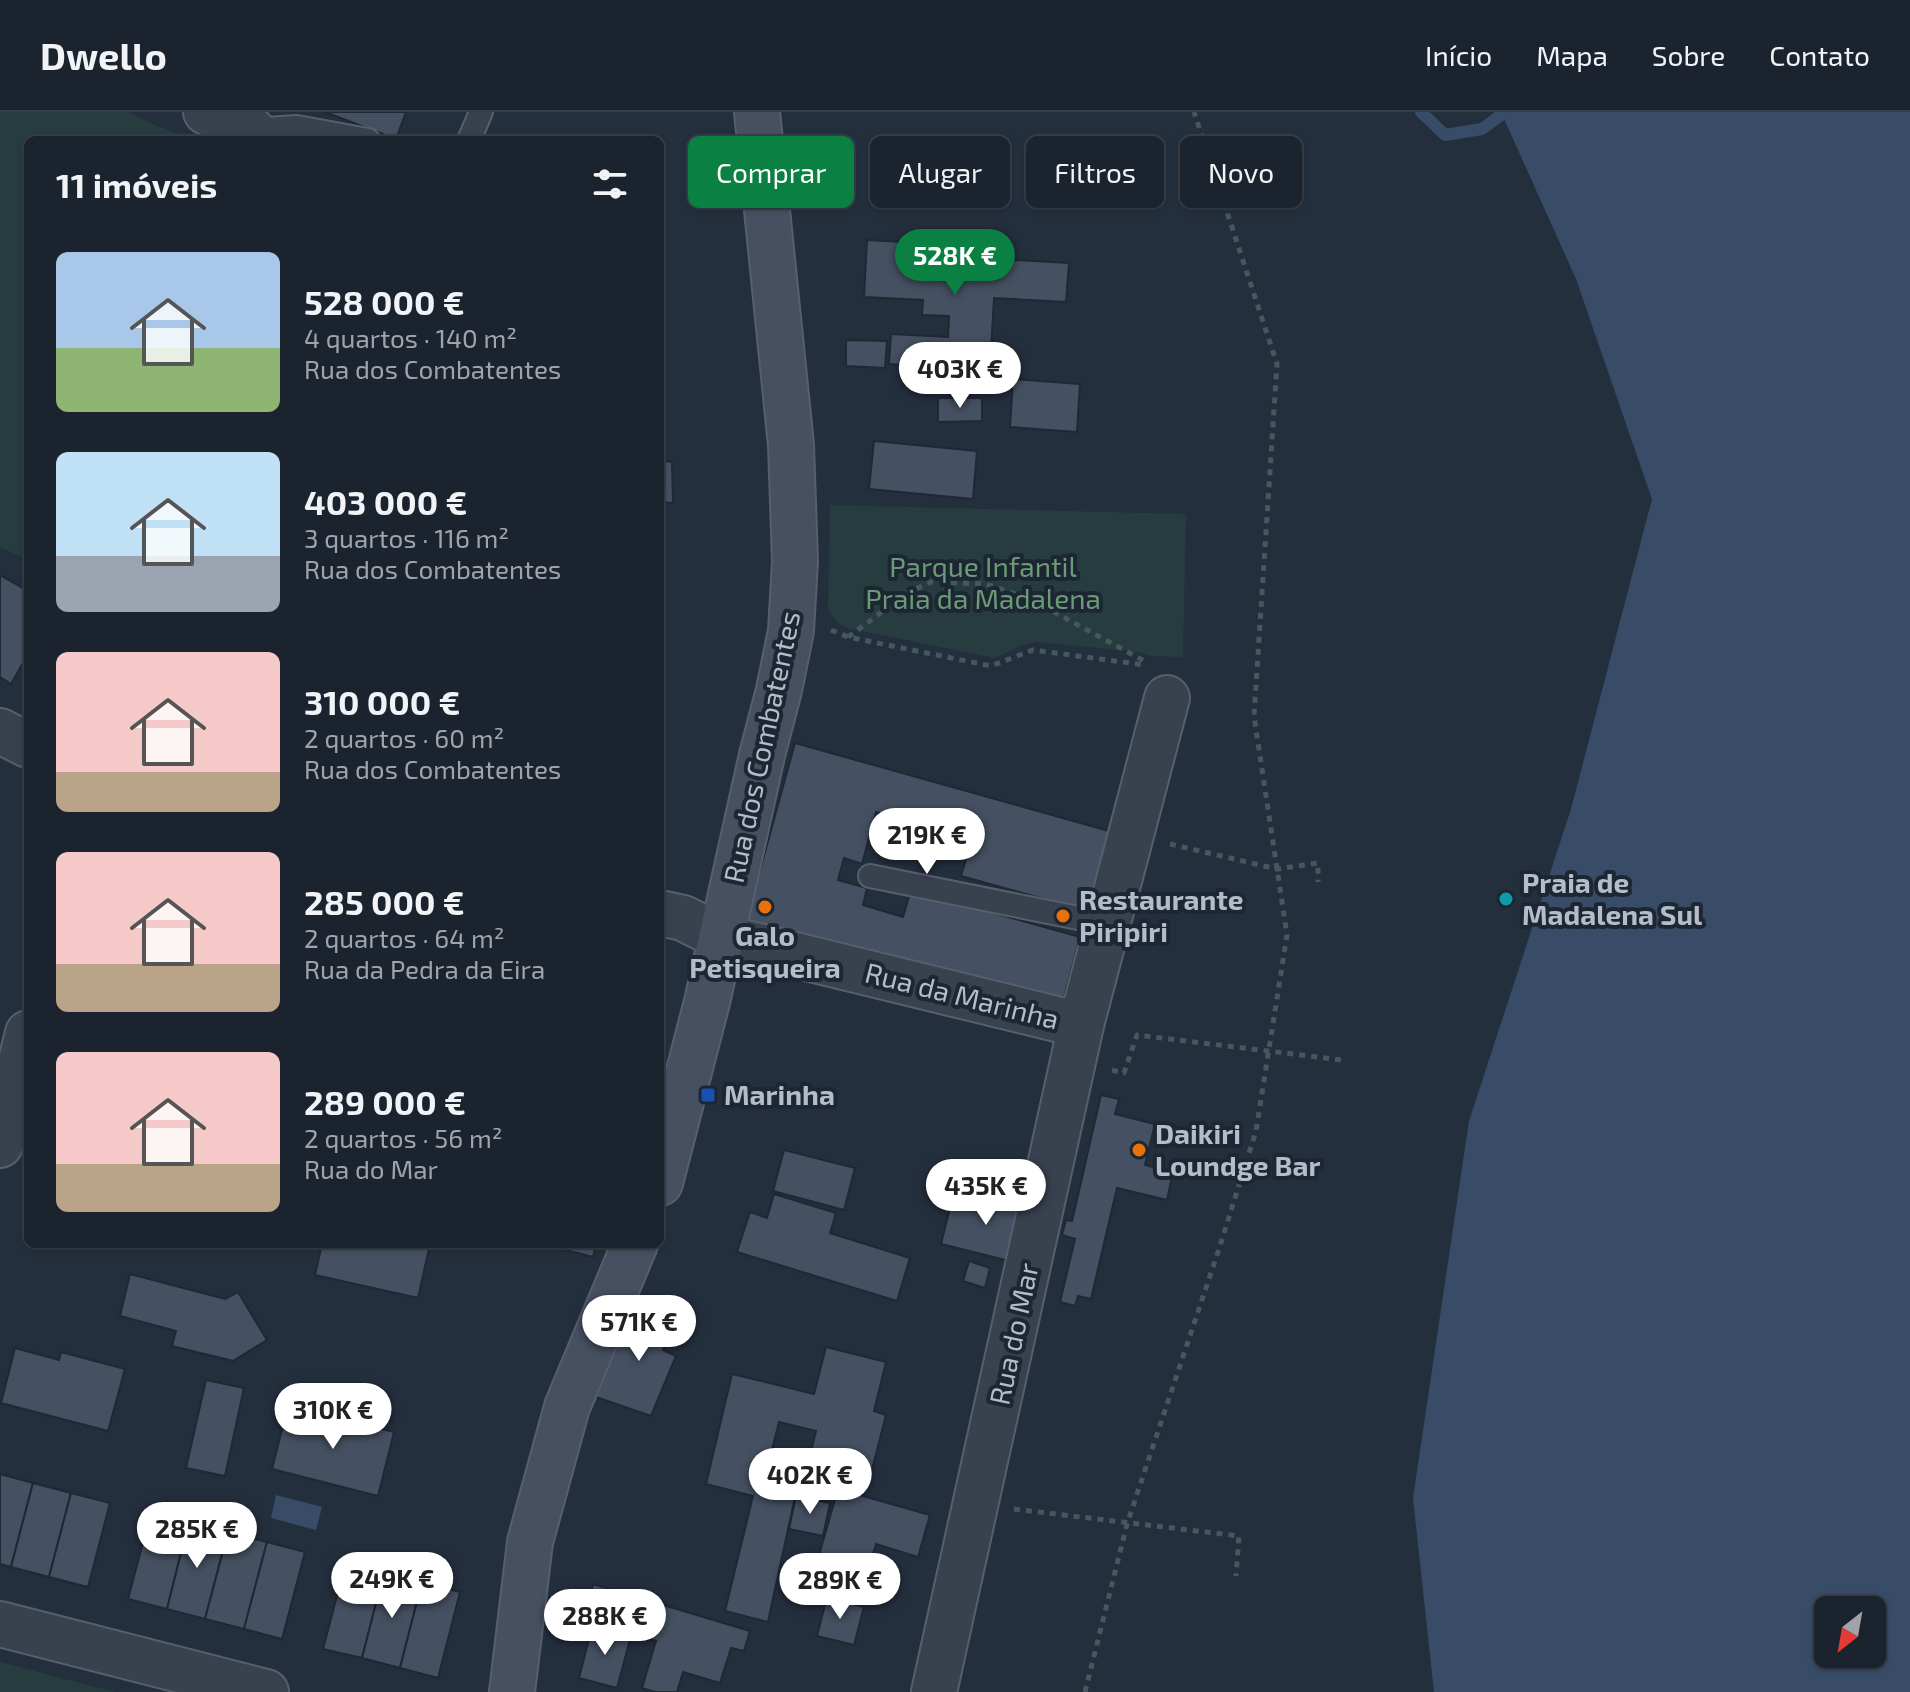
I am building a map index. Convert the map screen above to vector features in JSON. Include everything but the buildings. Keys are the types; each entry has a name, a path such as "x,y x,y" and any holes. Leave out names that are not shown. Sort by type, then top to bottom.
{"main road":[{"name":"Rua dos Combatentes","path":"664,1168 707,1002 791,631 795,561 791,445 757,112"},
{"path":"512,1692 530,1542 554,1452 567,1407 633,1248"}],"street":[{"path":"206,112 251,135"},
{"name":"Rua do Mar","path":"934,1692 1081,1025 1167,698"},
{"path":"0,731 24,743"},
{"name":"Rua da Marinha","path":"664,914 683,918 721,937 1081,1025"},
{"path":"0,1145 24,1049"},
{"path":"0,1624 266,1692"}],"lane":[{"path":"471,136 481,112"},
{"path":"251,135 297,127 346,136"},
{"path":"870,876 1108,924"}],"path":[{"path":"1085,1692 1127,1524 1256,1131 1287,935 1254,716 1277,364 1194,112"},
{"path":"848,637 909,592 931,582 986,584 1030,599 1153,666 1167,698"},
{"path":"1170,844 1277,869 1318,863 1318,882"},
{"path":"1135,1044 1137,1035 1342,1060"},
{"path":"1000,1507 1239,1536 1236,1576"}],"green space":[{"path":"0,112 129,112 186,136 24,136 24,558 0,547"},
{"name":"Parque Infantil Praia da Madalena","path":"830,505 1186,514 1183,657 1036,642 995,658 847,628 839,624 828,610"},
{"path":"0,1662 115,1692 0,1692"}],"water":[{"path":"1501,112 1910,112 1910,1692 1434,1692 1413,1498 1469,1121 1571,809 1652,499 1576,279"},
{"path":"276,1495 322,1507 316,1530 271,1518"}],"waterway":[{"path":"1421,112 1445,135 1482,129 1501,115"}],"place":[{"name":"Praia de Madalena Sul","path":"1506,899"},
{"name":"Galo Petisqueira","path":"765,907"},
{"name":"Restaurante Piripiri","path":"1063,916"},
{"name":"Marinha","path":"708,1095"},
{"name":"Daikiri Loundge Bar","path":"1139,1150"}]}
